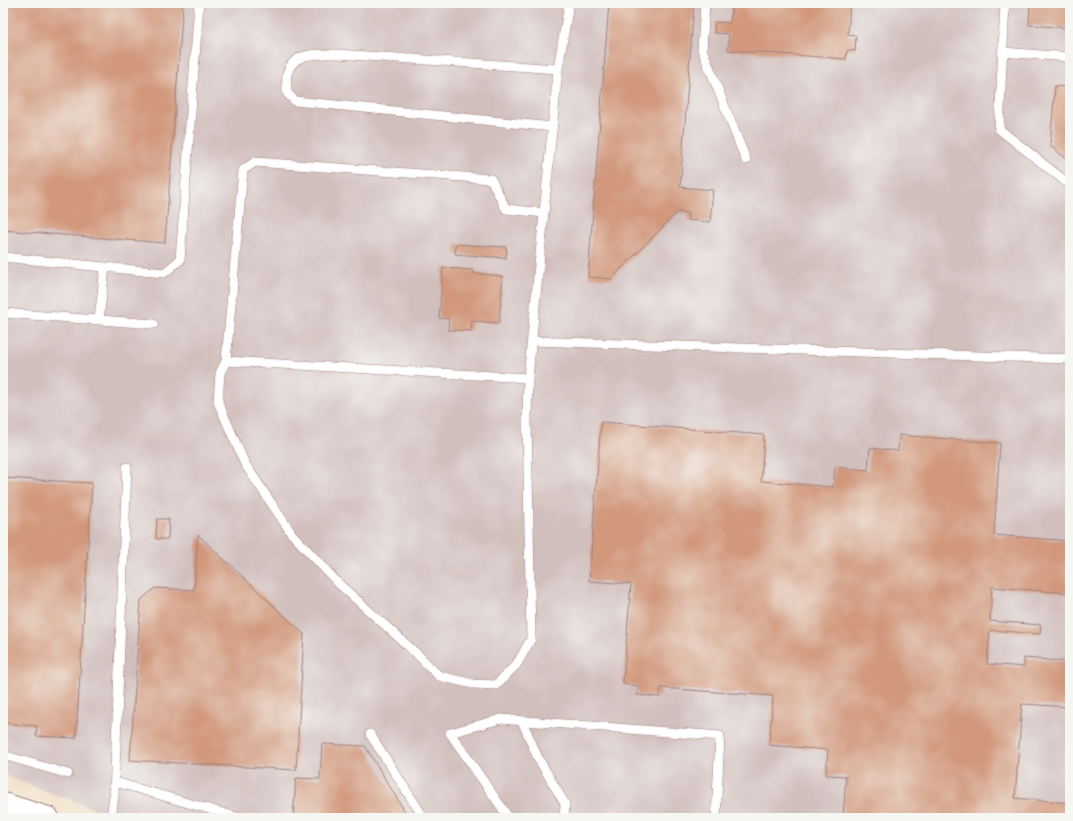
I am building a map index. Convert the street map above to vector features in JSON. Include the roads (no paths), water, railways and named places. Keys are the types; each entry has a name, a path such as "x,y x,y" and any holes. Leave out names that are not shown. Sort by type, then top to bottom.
{"street":[{"path":"3,804 48,818"}],"lane":[{"path":"3,257 164,273 180,260 199,3"},
{"path":"544,213 506,209 491,179 254,162 243,170 226,361 220,373 218,402 245,464 292,534 338,583 440,676 473,684 496,685 517,664 531,639 527,419 528,378 558,69 569,3"},
{"path":"705,3 702,49 746,160"},
{"path":"1005,3 999,129 1070,185"},
{"path":"1002,52 1070,57"},
{"path":"553,127 295,101 287,93 287,75 291,64 307,54 336,54 558,69"},
{"path":"99,320 105,267"},
{"path":"3,313 154,324"},
{"path":"532,341 1070,359"},
{"path":"226,361 528,378"},
{"path":"111,818 115,782 127,467"},
{"path":"508,818 450,733 501,719 720,736 716,818"},
{"path":"522,721 538,758 565,804 564,818"},
{"path":"370,734 424,818"},
{"path":"3,755 68,774"},
{"path":"115,782 240,818"}]}
